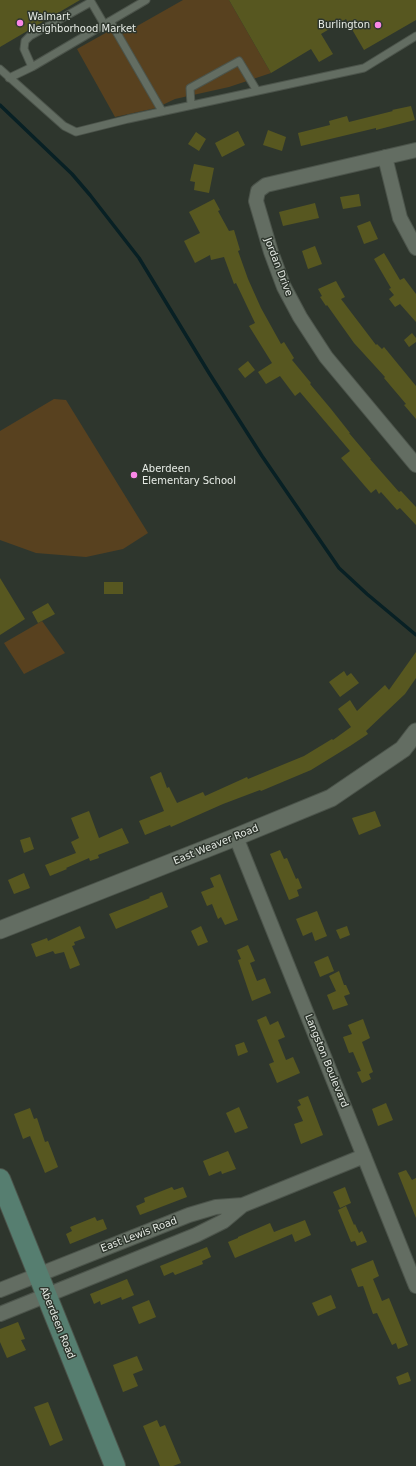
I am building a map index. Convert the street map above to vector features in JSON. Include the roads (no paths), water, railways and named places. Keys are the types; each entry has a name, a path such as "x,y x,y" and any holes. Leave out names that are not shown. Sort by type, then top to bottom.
{"main road":[{"name":"Aberdeen Road","path":"0,1179 115,1466"}],"street":[{"name":"Jordan Drive","path":"416,150 266,185 258,191 256,201 271,252 284,287 300,317 326,357 416,465"},
{"path":"385,157 400,218 416,248"},
{"name":"East Weaver Road","path":"0,930 331,798 403,749 416,732"},
{"name":"Langston Boulevard","path":"236,837 416,1286"},
{"name":"East Lewis Road","path":"0,1290 188,1216 216,1207 242,1205 364,1156"},
{"name":"East Lewis Road","path":"0,1314 196,1235 224,1221 242,1205"}],"lane":[{"path":"9,78 32,67 146,0"},
{"path":"32,67 24,49 25,41 30,36 91,1 107,22 162,111"},
{"path":"0,69 64,126 76,132 162,111 364,68 416,36"},
{"path":"191,105 190,88 239,61 257,91"}],"waterway":[{"path":"0,105 72,174 139,258 209,373 262,456 339,568 367,594 416,635"}],"place":[{"name":"Walmart Neighborhood Market","path":"20,23"},
{"name":"Burlington","path":"378,25"},
{"name":"Aberdeen Elementary School","path":"134,475"}]}
